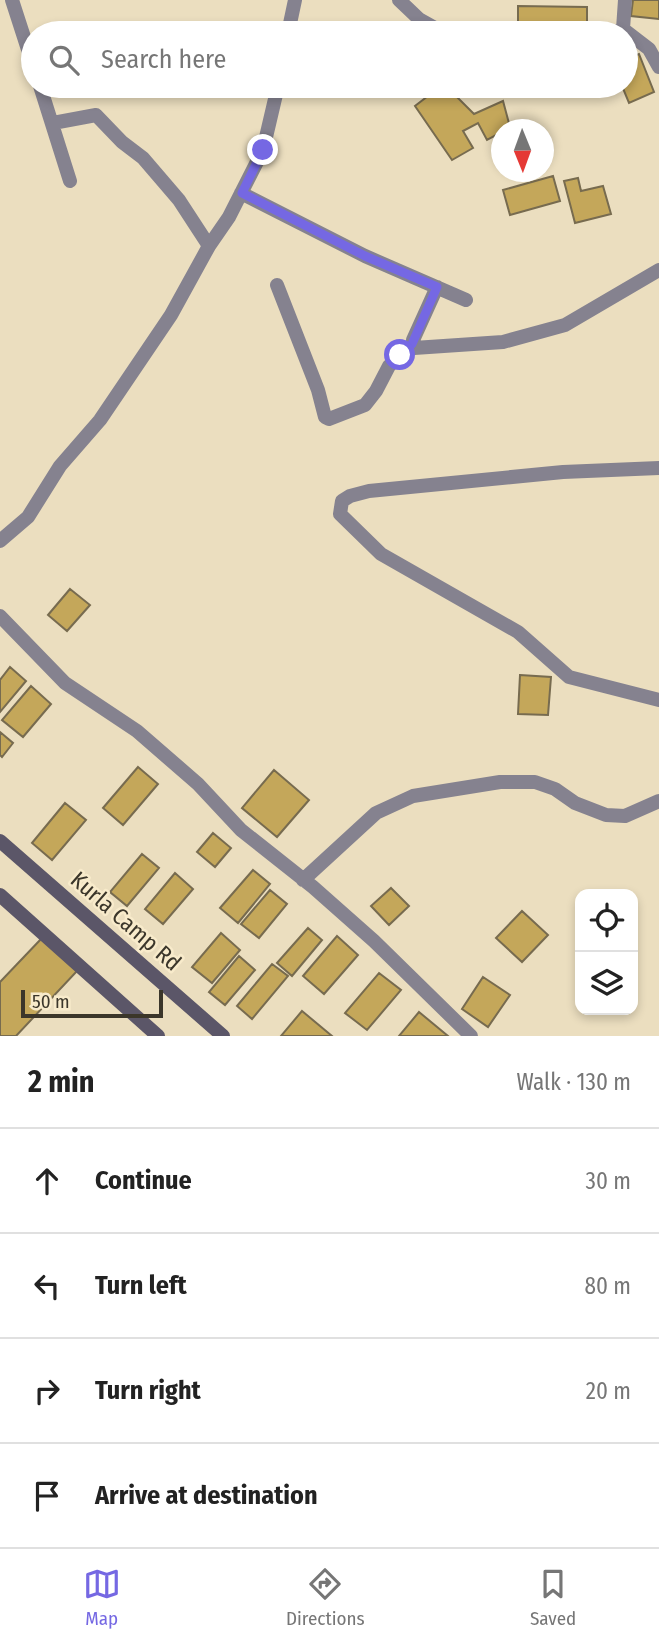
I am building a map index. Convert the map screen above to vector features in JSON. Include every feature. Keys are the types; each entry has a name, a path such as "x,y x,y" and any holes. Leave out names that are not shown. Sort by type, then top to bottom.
{"main road":[{"name":"Kurla Camp Rd","path":"0,841 223,1036"},
{"path":"0,895 158,1036"}],"street":[{"path":"12,0 21,28"},
{"path":"291,21 295,0"},
{"path":"399,0 423,21"},
{"path":"620,21 625,0"},
{"path":"638,43 649,49 659,67"},
{"path":"44,98 70,181"},
{"path":"0,541 28,517 60,466 100,420 171,315 209,246 229,217 263,150 275,98"},
{"path":"53,123 96,115 122,142 143,158 178,200 209,246"},
{"path":"242,193 365,256 466,300"},
{"path":"412,344 417,349 503,342 565,325 659,270"},
{"path":"277,285 318,390 325,416 329,419 365,405 389,366 412,344 437,287"},
{"path":"659,468 563,472 369,491 350,496 342,501 340,508 344,520 381,554 518,632 569,677 659,700"},
{"path":"0,616 65,683 137,731 198,784 241,831 374,941 471,1036"},
{"path":"303,880 376,813 412,796 500,782 535,782 555,789 575,803 606,815 625,816 659,801"}],"building":[{"path":"633,0 659,0 659,19 631,16"},
{"path":"518,6 587,7 587,21 518,21"},
{"path":"638,54 654,92 629,103 627,98 638,98"},
{"path":"425,98 458,98 474,114 503,101 508,119 491,119 491,138 487,140 478,123 463,131 473,148 452,160 415,106"},
{"path":"578,178 581,191 603,186 611,214 575,223 564,181"},
{"path":"554,180 560,201 510,215 503,190 532,182 554,182"},
{"path":"70,589 90,605 67,631 48,615"},
{"path":"10,667 26,681 0,712 0,680"},
{"path":"520,675 551,677 548,715 518,714"},
{"path":"31,686 51,704 23,737 2,720"},
{"path":"0,732 13,743 2,757 0,755"},
{"path":"138,767 158,784 123,825 103,808"},
{"path":"274,770 309,800 277,837 242,808"},
{"path":"65,803 86,820 52,860 32,843"},
{"path":"213,833 231,848 215,867 197,852"},
{"path":"142,854 159,868 127,906 110,892"},
{"path":"253,870 270,884 238,923 220,908"},
{"path":"175,873 193,889 163,924 145,909"},
{"path":"391,888 409,906 389,925 371,906"},
{"path":"270,890 287,904 259,938 241,924"},
{"path":"522,911 548,935 522,962 496,938"},
{"path":"308,928 322,940 292,976 277,963"},
{"path":"221,933 240,950 212,983 192,967"},
{"path":"337,936 358,955 324,994 303,976"},
{"path":"42,938 77,971 16,1036 0,1036 0,982"},
{"path":"239,956 255,970 225,1005 209,992"},
{"path":"272,964 288,976 252,1019 237,1006"},
{"path":"379,973 401,990 367,1030 345,1013"},
{"path":"483,977 510,995 488,1027 462,1009"},
{"path":"302,1011 332,1036 281,1036"},
{"path":"419,1012 448,1036 399,1036"}],"route":[{"path":"263,150 242,193 365,256 437,287 412,344 400,355"}]}
